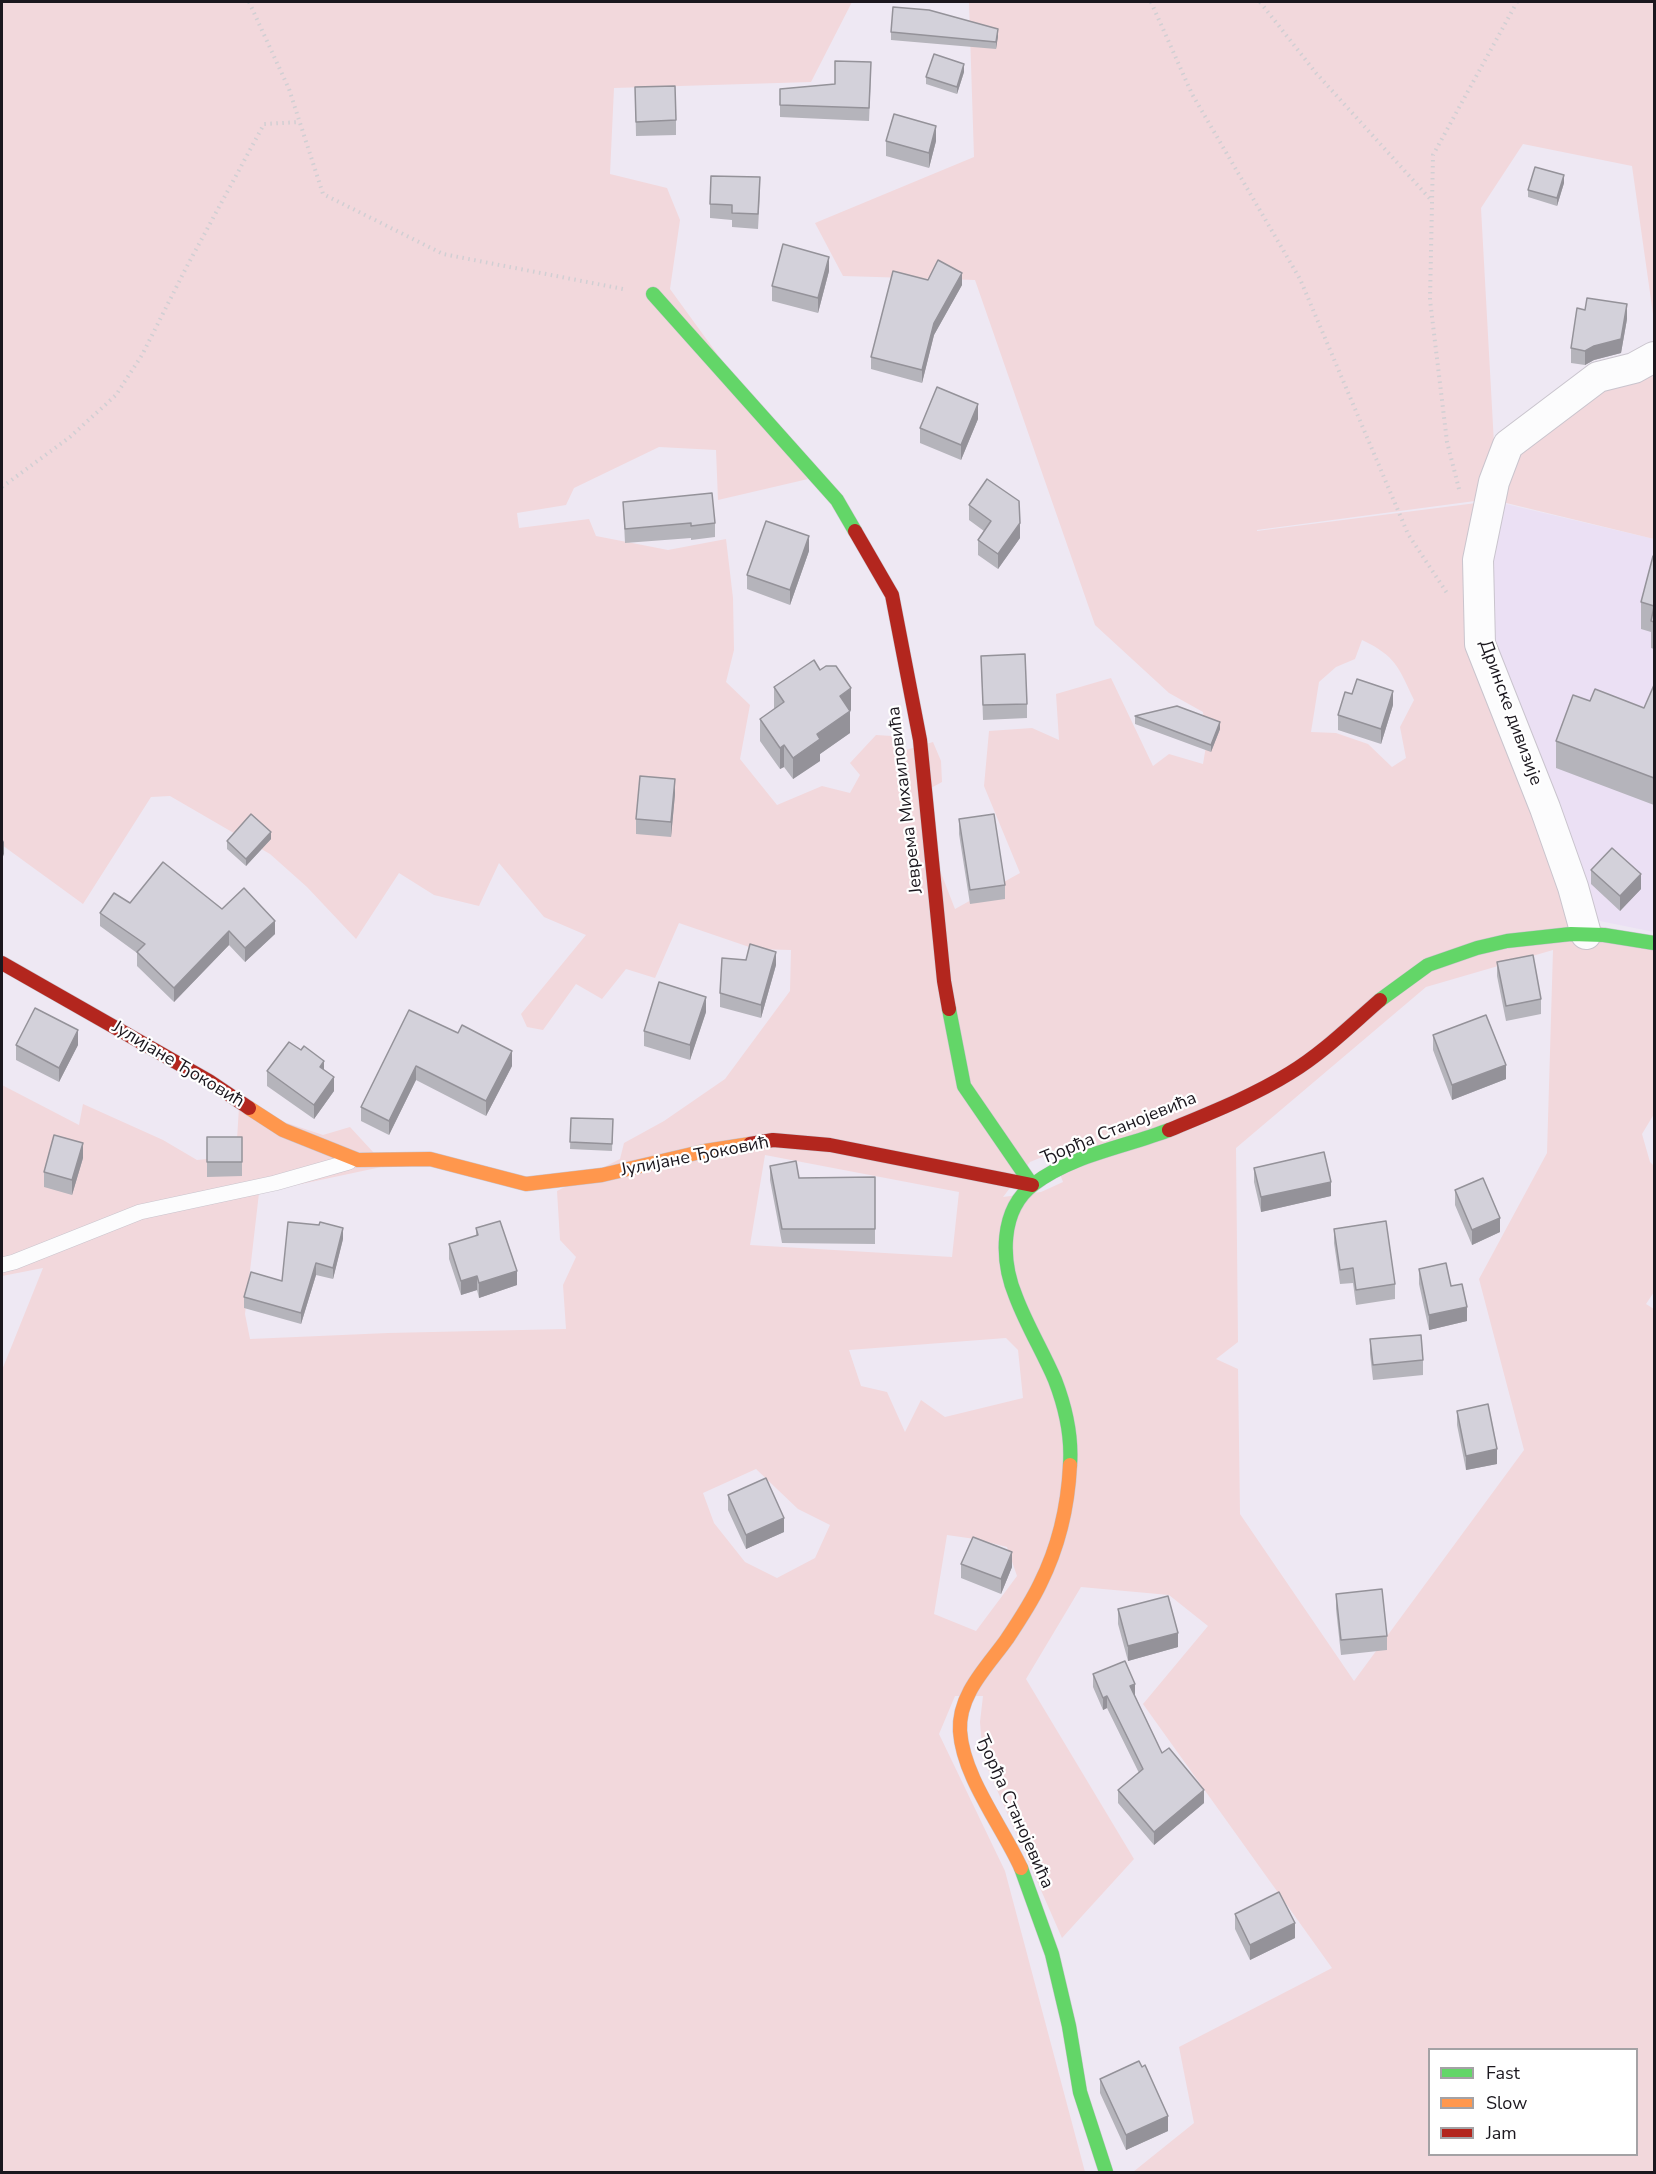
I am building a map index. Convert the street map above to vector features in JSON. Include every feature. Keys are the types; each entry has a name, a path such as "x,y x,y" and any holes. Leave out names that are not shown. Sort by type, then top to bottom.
{"street":[{"name":"Јеврема Михаиловића","path":"653,294 837,500 892,595 920,740 944,981 964,1086 1032,1185"},
{"name":"Дринске дивизије","path":"1586,934 1573,887 1545,808 1480,644 1478,560 1494,482 1508,445 1598,377 1634,368 1654,357"},
{"name":"Ђорђа Станојевића","path":"1106,2172 1082,2100 1057,1969 1015,1855 967,1758 960,1728 966,1698 1009,1636 1044,1576 1061,1534 1070,1488 1070,1442 1061,1396 1015,1296 1008,1263 1008,1224 1013,1209 1021,1196 1045,1177 1095,1155 1154,1136 1271,1084 1308,1062 1385,995 1426,966 1511,938 1586,934 1654,943"},
{"name":"Јулијане Ђоковић","path":"2,963 209,1081 283,1130 358,1160 430,1159 526,1184 602,1175 705,1151 773,1140 830,1145 1032,1185"}],"lane":[{"name":"Јулијане Ђоковић","path":"2,1265 140,1212 275,1183 358,1160"}],"path":[{"path":"249,2 289,89 323,194 443,254 653,294"},
{"path":"1151,2 1192,94 1300,279 1408,534 1447,594"},
{"path":"1260,2 1316,74 1432,201"},
{"path":"1461,495 1447,442 1430,300 1433,155 1517,2"},
{"path":"2,487 69,437 116,395 142,355 264,124 300,122"}],"shaded area":[{"path":"2,2 852,2 811,82 614,88 610,174 667,188 680,220 670,289 808,479 718,500 716,450 659,447 574,488 566,505 517,513 519,528 589,519 596,536 668,550 726,539 733,598 734,650 726,682 750,705 740,759 777,805 822,786 850,793 860,775 850,763 876,735 892,736 906,750 933,742 941,761 942,782 920,794 925,832 955,909 1020,873 984,786 989,731 1032,728 1059,740 1056,694 1111,678 1153,766 1169,754 1203,764 1206,746 1203,712 1169,693 1095,625 975,280 843,276 815,223 974,157 969,2 1654,2 1654,321 1632,166 1523,144 1481,208 1494,444 1654,361 1654,539 1494,500 1470,593 1570,913 1654,950 1654,1114 1642,1134 1650,1162 1654,1166 1654,1292 1646,1304 1654,1309 1654,2172 1133,2172 1194,2123 1179,2047 1332,1968 1143,1704 1208,1626 1169,1595 1081,1587 1026,1679 1134,1859 1062,1938 983,1758 980,1722 983,1696 955,1696 939,1734 1005,1871 1085,2172 2,2172 2,1370 43,1268 2,1276 2,1085 79,1125 83,1104 163,1140 197,1160 236,1156 239,1107 323,1135 350,1127 386,1166 259,1193 245,1314 250,1339 566,1329 563,1285 576,1257 560,1240 557,1191 620,1159 624,1143 664,1121 725,1079 790,991 791,950 755,949 679,923 655,978 626,969 602,999 576,984 543,1030 527,1027 521,1014 586,935 544,917 499,863 479,906 434,895 399,873 356,939 307,887 270,854 170,796 151,797 83,904 2,845","holes":["1490,499 1492,501 1257,531","1362,640 1382,652 1395,664 1414,700 1400,727 1406,758 1392,767 1368,744 1336,733 1311,732 1319,682 1336,667 1355,659","1553,950 1547,1153 1479,1279 1524,1450 1354,1681 1240,1514 1238,1369 1216,1359 1238,1342 1236,1148 1426,987","1052,1153 1063,1182 1041,1192 1003,1197 1030,1162","765,1155 959,1192 952,1257 750,1245","1006,1338 1018,1350 1023,1398 945,1417 921,1400 905,1432 887,1392 861,1386 849,1350","756,1469 798,1509 830,1525 815,1558 777,1578 745,1562 714,1523 703,1493","947,1535 1007,1547 1017,1576 976,1631 934,1614"]},
{"path":"1493,501 1654,539 1654,932 1590,919 1488,637"}],"building":[{"path":"893,7 929,10 998,29 996,42 891,32"},
{"path":"934,54 964,64 957,87 926,77"},
{"path":"835,61 871,62 869,108 780,105 780,89 835,84"},
{"path":"675,86 676,120 636,122 635,87"},
{"path":"894,114 936,126 929,153 886,141"},
{"path":"1535,167 1564,175 1557,198 1528,190"},
{"path":"711,176 760,177 758,214 732,213 732,205 710,204"},
{"path":"783,244 829,257 818,298 772,286"},
{"path":"938,260 962,273 934,323 922,370 871,357 893,271 928,280"},
{"path":"1587,298 1627,304 1621,339 1594,346 1585,351 1571,348 1577,308 1585,310"},
{"path":"937,387 978,404 961,445 920,428"},
{"path":"987,479 1019,501 1020,523 998,554 978,540 991,521 969,505"},
{"path":"712,493 715,523 625,529 623,502"},
{"path":"766,521 809,536 790,590 747,575"},
{"path":"1654,556 1654,606 1641,602"},
{"path":"1025,654 1027,704 983,705 981,656"},
{"path":"814,660 820,670 826,666 836,666 851,688 840,696 850,711 817,734 820,739 793,758 784,745 780,748 760,719 784,702 774,687"},
{"path":"1357,679 1393,691 1381,729 1338,715 1345,692 1352,694"},
{"path":"1654,685 1654,778 1556,741 1573,695 1590,701 1595,689 1644,708"},
{"path":"1177,706 1220,722 1211,745 1135,716"},
{"path":"640,776 675,779 671,822 636,819"},
{"path":"251,814 271,832 246,859 227,841"},
{"path":"994,814 1005,885 970,890 959,819"},
{"path":"1612,848 1641,874 1620,896 1591,870"},
{"path":"163,862 222,909 244,888 275,921 245,948 229,931 174,988 137,952 145,944 100,913 114,893 130,903"},
{"path":"750,944 776,952 761,1005 720,993 722,958 746,960"},
{"path":"1533,955 1541,999 1506,1006 1497,962"},
{"path":"659,982 706,997 690,1045 644,1031"},
{"path":"35,1008 78,1030 59,1068 16,1045"},
{"path":"409,1010 458,1033 462,1025 512,1051 486,1101 416,1066 389,1121 361,1107"},
{"path":"1486,1015 1506,1065 1452,1085 1433,1035"},
{"path":"289,1042 301,1050 304,1046 324,1061 320,1067 334,1077 314,1105 267,1071"},
{"path":"571,1118 613,1119 612,1144 570,1142"},
{"path":"54,1135 83,1143 72,1180 44,1172"},
{"path":"207,1137 242,1137 242,1162 207,1162"},
{"path":"1324,1152 1331,1182 1261,1197 1254,1168"},
{"path":"796,1161 799,1178 875,1177 875,1229 782,1229 770,1166"},
{"path":"1483,1178 1500,1218 1472,1230 1455,1190"},
{"path":"500,1221 517,1271 479,1283 477,1276 461,1281 449,1244 478,1235 476,1228"},
{"path":"1386,1221 1395,1284 1356,1290 1353,1268 1340,1270 1334,1229"},
{"path":"288,1222 319,1225 320,1222 343,1228 333,1268 316,1263 301,1313 244,1297 251,1272 282,1281"},
{"path":"1446,1263 1451,1286 1462,1284 1467,1307 1429,1315 1419,1269"},
{"path":"1421,1335 1423,1360 1373,1365 1370,1339"},
{"path":"1488,1404 1497,1449 1466,1456 1457,1411"},
{"path":"766,1478 784,1518 746,1535 728,1495"},
{"path":"973,1537 1012,1552 1001,1579 961,1564"},
{"path":"1382,1589 1387,1636 1341,1640 1336,1594"},
{"path":"1168,1596 1178,1633 1128,1646 1118,1609"},
{"path":"1125,1661 1135,1684 1130,1686 1162,1753 1169,1748 1204,1790 1154,1832 1118,1790 1143,1769 1107,1696 1103,1698 1093,1674"},
{"path":"1279,1892 1295,1923 1250,1945 1235,1914"},
{"path":"1139,2061 1142,2067 1145,2065 1168,2116 1126,2135 1100,2079"}],"traffic: fast":[{"path":"653,294 837,500 855,531"},
{"path":"1380,1000 1428,965 1477,948 1507,941 1571,934 1604,935 1654,943"},
{"path":"949,1009 964,1086 1032,1185"},
{"path":"1070,1465 1069,1433 1059,1390 1020,1308 1011,1283 1006,1252 1009,1222 1014,1208 1023,1195 1049,1174 1082,1159 1169,1130"},
{"path":"1021,1868 1052,1954 1069,2026 1080,2092 1106,2172"}],"traffic: slow":[{"path":"249,1108 283,1130 358,1160 430,1159 526,1184 602,1175 705,1151 750,1144"},
{"path":"1021,1868 984,1801 968,1766 960,1731 961,1718 969,1693 1020,1619 1047,1570 1061,1526 1070,1465"}],"traffic: jam":[{"path":"855,531 892,595 920,740 944,981 949,1009"},
{"path":"2,963 209,1081 249,1108"},
{"path":"1169,1130 1246,1097 1290,1073 1325,1048 1380,1000"},
{"path":"750,1144 773,1140 830,1145 1032,1185"}]}
